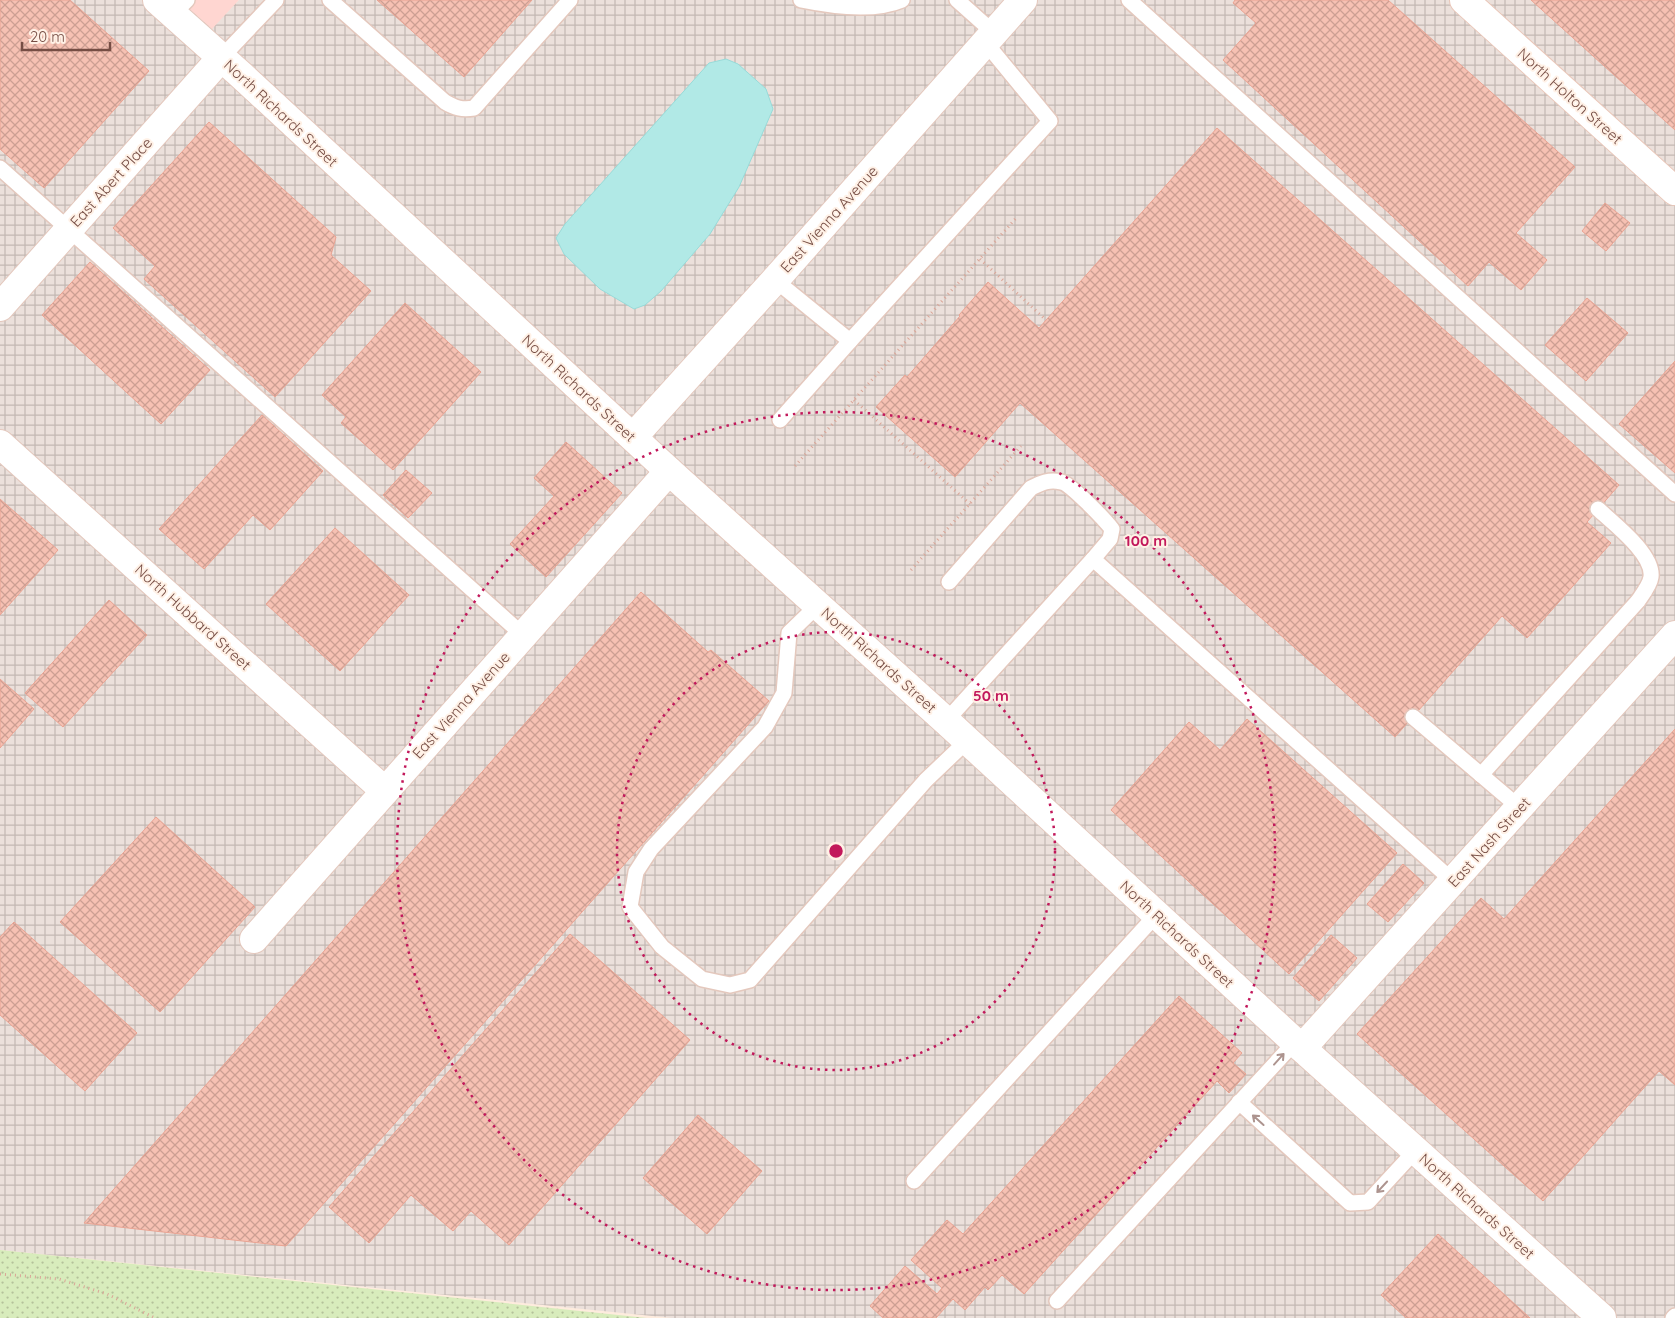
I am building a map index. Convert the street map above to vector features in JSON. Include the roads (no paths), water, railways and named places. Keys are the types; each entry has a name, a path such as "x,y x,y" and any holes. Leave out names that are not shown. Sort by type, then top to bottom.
{"street":[{"name":"East Vienna Avenue","path":"633,437 1024,0"},
{"name":"North Holton Street","path":"1464,0 1675,191"},
{"name":"North Richards Street","path":"172,5 222,58 669,471 968,740 1298,1045 1602,1318"},
{"name":"East Abert Place","path":"0,307 222,58"},
{"name":"North Hubbard Street","path":"0,444 385,791"},
{"name":"East Vienna Avenue","path":"254,938 669,471"},
{"name":"East Nash Street","path":"1298,1045 1454,882 1675,635"}],"lane":[{"path":"222,58 276,0"},
{"path":"330,0 445,102 454,108 464,110 474,108 570,0"},
{"path":"801,0 818,4 872,7 891,5 902,0"},
{"path":"780,420 1050,121 990,38 957,0"},
{"path":"1129,0 1675,494"},
{"path":"0,168 523,635"},
{"path":"775,280 850,341"},
{"path":"946,721 1093,559 1110,539 1112,529 1104,519 1063,482 1045,481 1031,488 948,582"},
{"path":"1481,774 1638,601 1651,578 1649,564 1635,544 1598,509"},
{"path":"1093,559 1454,882"},
{"path":"818,605 790,633 784,693 766,726 651,849 636,872 630,907 662,947 702,979 730,985 750,980 926,780 968,740"},
{"path":"1413,717 1520,808"},
{"path":"914,1181 1156,914"},
{"path":"1057,1301 1239,1102 1298,1045"},
{"path":"1239,1102 1350,1203 1368,1202 1416,1151"}],"water":[{"path":"726,59 738,64 766,89 773,109 739,187 710,234 661,291 645,305 634,309 600,289 564,254 556,238 565,224 709,63"}]}
